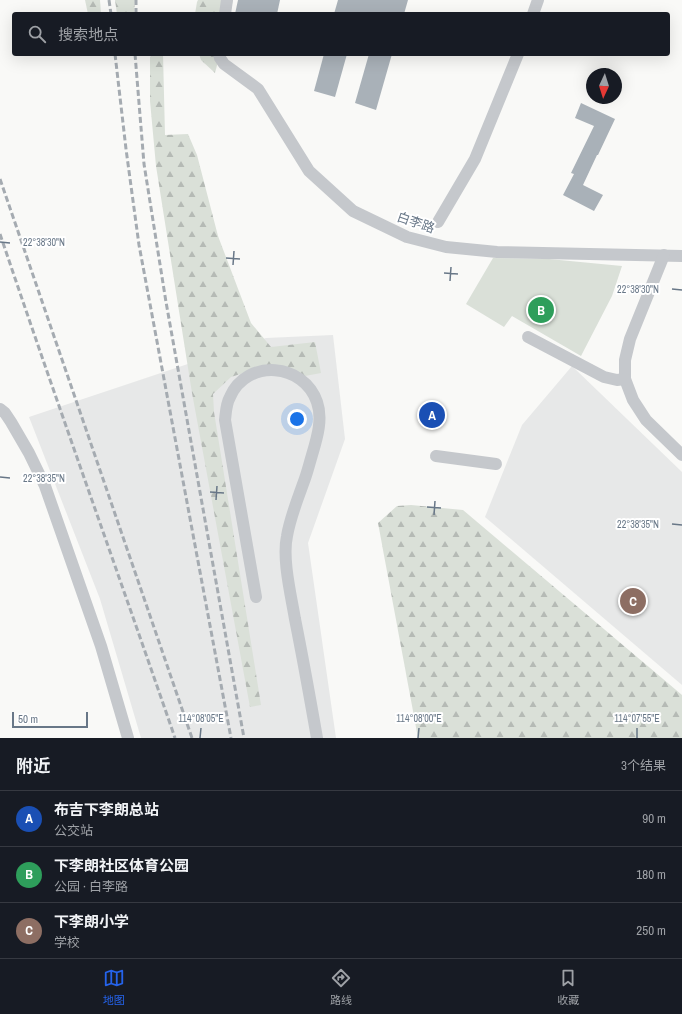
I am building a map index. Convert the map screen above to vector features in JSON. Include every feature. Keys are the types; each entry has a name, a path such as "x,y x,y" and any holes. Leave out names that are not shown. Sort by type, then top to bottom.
{"street":[{"path":"225,12 227,0"},
{"path":"534,12 538,0"},
{"name":"白李路","path":"220,56 224,64 258,89 309,171 353,211 407,237 446,247 497,252 682,256"},
{"path":"438,222 475,159 517,56"},
{"path":"664,256 630,339 625,360 625,379 632,400 646,420 682,455"},
{"path":"528,337 604,377 617,380 625,379"},
{"path":"256,597 225,420 226,407 230,396 238,385 246,378 266,370 278,370 289,372 306,383 313,392 320,412 317,439 304,482 292,514 286,537 286,560 291,595 318,738"},
{"path":"0,409 5,413 11,422 29,453 45,486 101,646 128,738"},
{"path":"436,456 496,464"}],"shaded area":[{"path":"333,335 345,439 308,543 336,738 141,738 100,599 29,417 266,338"},
{"path":"572,366 682,472 682,685 485,517 522,425"}],"green space":[{"path":"85,0 100,0 101,12 88,12"},
{"path":"115,0 135,0 134,12 117,12"},
{"path":"198,0 233,0 230,12 195,12"},
{"path":"163,56 165,135 188,134 197,155 218,236 251,323 271,347 315,342 321,373 305,376 265,366 231,377 213,394 214,412 261,705 250,707 192,393 156,166 150,101 150,57"},
{"path":"200,56 219,56 215,73 201,60"},
{"path":"493,258 549,259 622,266 612,296 581,356 512,316 504,327 466,304"},
{"path":"411,505 463,510 682,695 682,738 418,738 378,523 397,506"}],"building":[{"path":"238,0 280,0 277,12 235,12"},
{"path":"338,0 408,0 405,12 335,12"},
{"path":"323,56 346,56 335,97 314,91"},
{"path":"368,56 391,56 376,110 355,103"},
{"path":"581,103 615,119 583,185 603,195 594,211 563,195 574,174 571,173 594,126 575,118"}],"railway":[{"path":"109,0 111,12"},
{"path":"136,0 136,12"},
{"path":"115,56 139,245 231,738"},
{"path":"135,56 144,164 166,302 244,738"},
{"path":"0,179 192,738"},
{"path":"0,234 175,738"}],"place":[{"name":"下李朗社区体育公园","path":"541,310"},
{"name":"布吉下李朗总站","path":"432,415"},
{"name":"下李朗小学","path":"633,601"}]}
